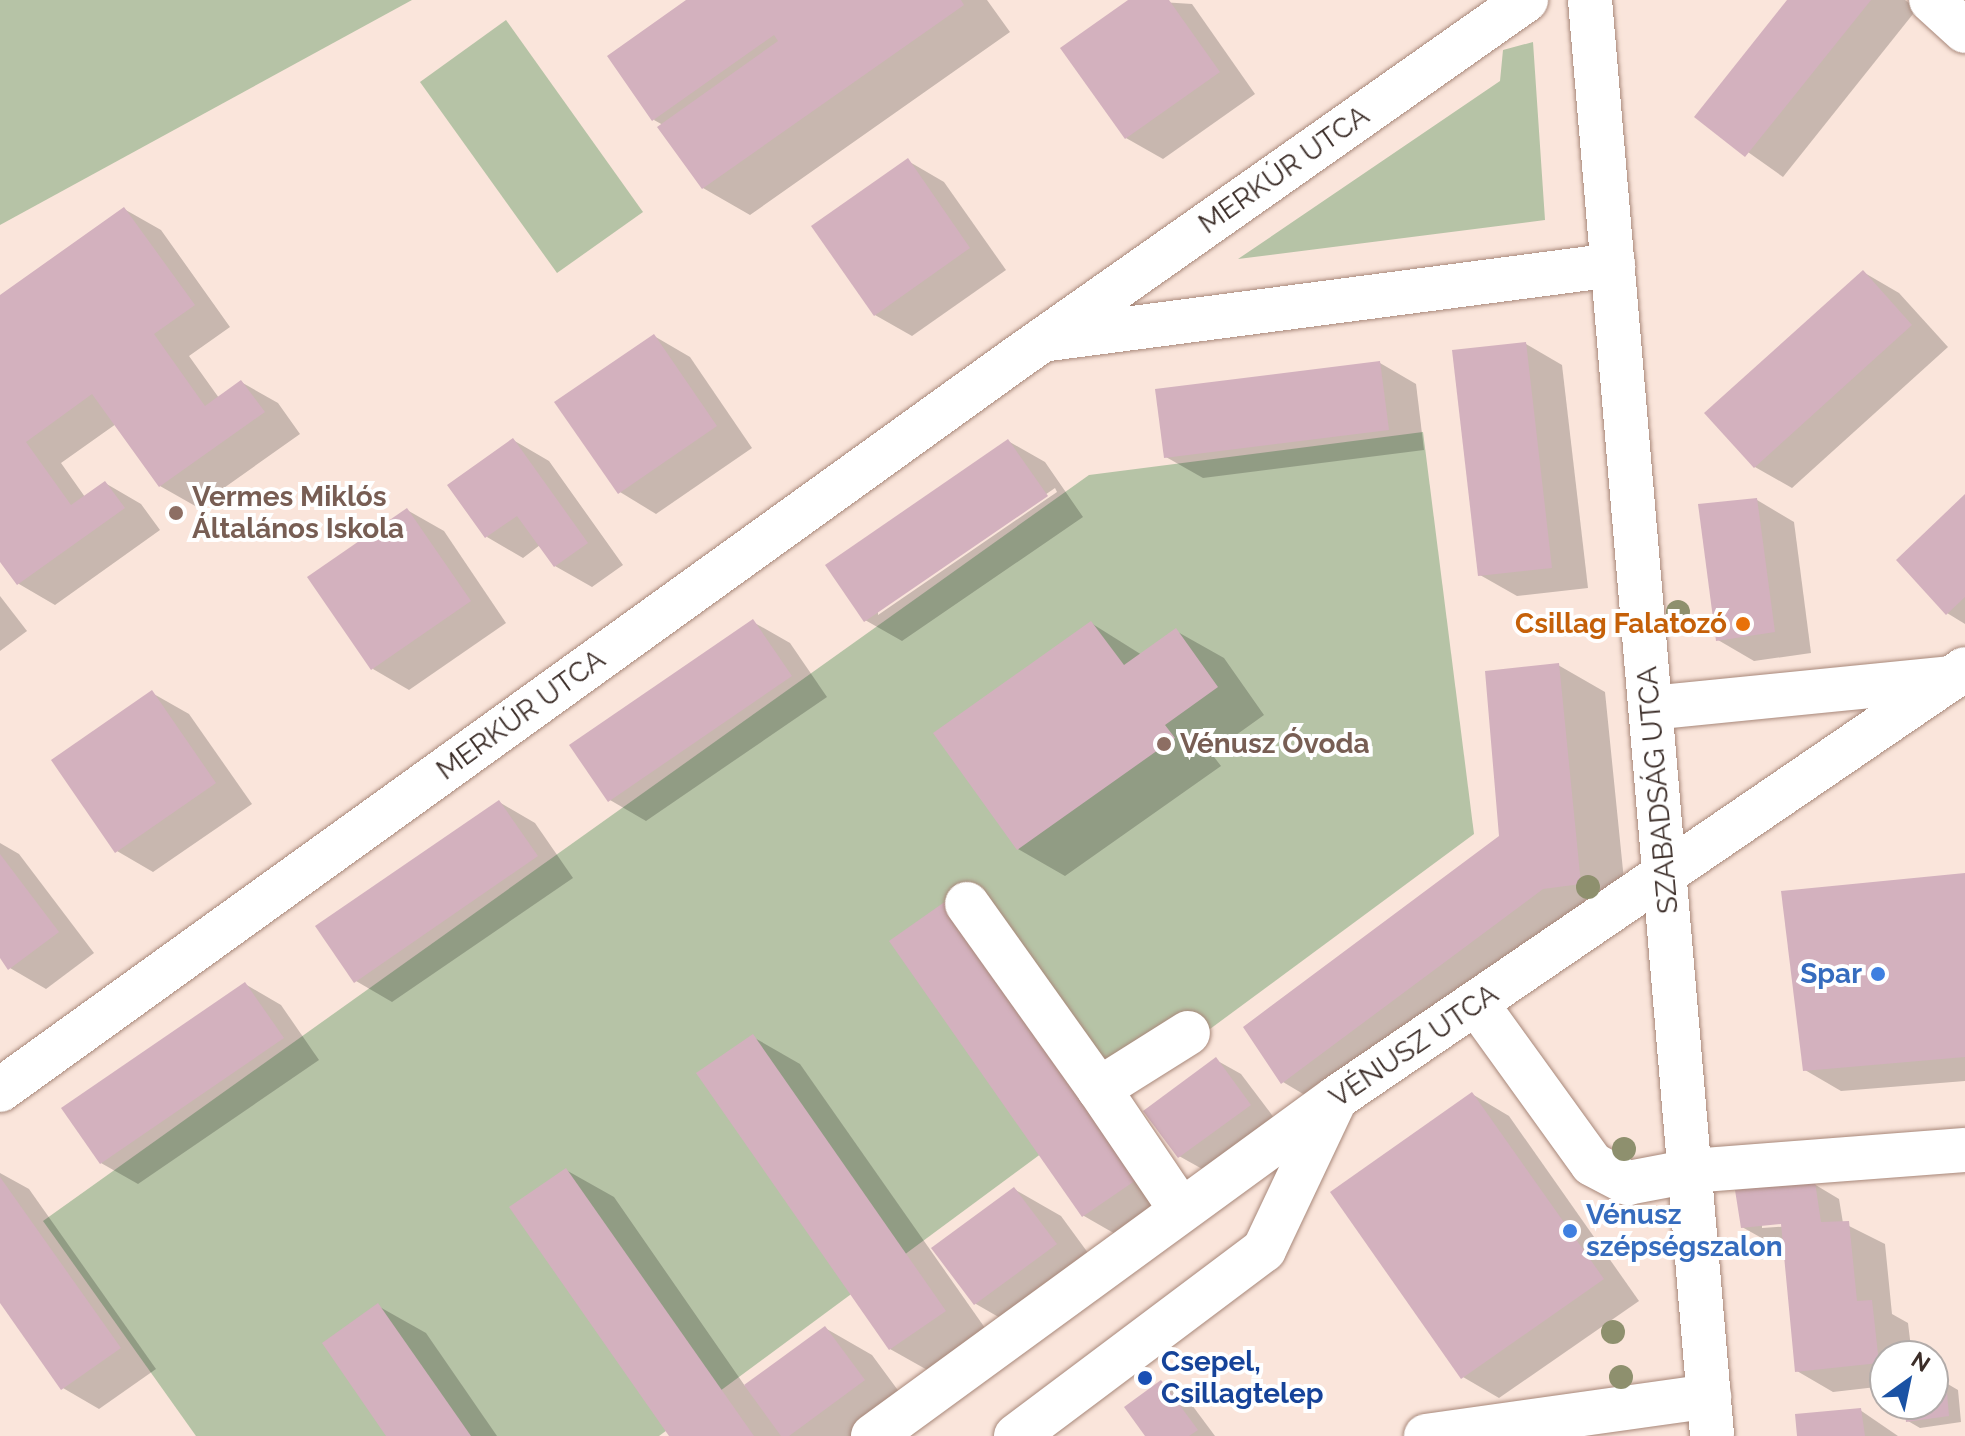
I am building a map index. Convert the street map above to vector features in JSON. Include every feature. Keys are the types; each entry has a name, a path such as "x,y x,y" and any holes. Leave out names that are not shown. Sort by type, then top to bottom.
{"street":[{"name":"MERKÚR UTCA","path":"0,1090 1043,340 1526,0"},
{"name":"SZABADSÁG UTCA","path":"1590,0 1710,1416"},
{"path":"1931,0 1965,31"},
{"name":"MERKÚR UTCA","path":"1043,340 1613,265"},
{"path":"1651,708 1959,673"},
{"name":"VÉNUSZ UTCA","path":"873,1436 1336,1098 1665,878 1959,673"},
{"path":"967,904 1181,1210"},
{"path":"1476,1003 1592,1164 1628,1183 1691,1171 1965,1150"},
{"path":"1099,1089 1188,1033"},
{"path":"1016,1436 1264,1250 1336,1098"},
{"path":"1426,1436 1710,1416"}],"green space":[{"path":"0,0 412,0 0,225"},
{"path":"506,20 643,212 557,273 420,82"},
{"path":"1533,42 1545,220 1238,259 1500,81 1503,50"},
{"path":"1423,432 1474,834 659,1436 196,1436 43,1221 1089,475"}],"building":[{"path":"686,0 961,0 964,5 702,189 657,127 778,41 774,35 652,121 607,56"},
{"path":"1128,0 1169,0 1220,72 1125,139 1060,48"},
{"path":"1787,0 1871,0 1745,157 1694,117"},
{"path":"908,158 970,248 874,316 811,226"},
{"path":"124,207 195,305 154,334 205,406 241,380 265,412 159,487 92,394 26,442 71,505 105,481 125,508 17,585 0,562 0,295"},
{"path":"1863,270 1912,325 1754,468 1704,413"},
{"path":"654,334 717,426 618,494 554,402"},
{"path":"1526,342 1552,568 1478,576 1452,350"},
{"path":"1380,361 1389,430 1164,458 1155,389"},
{"path":"513,438 588,543 554,567 517,516 485,538 447,485"},
{"path":"1008,439 1048,496 864,622 825,565"},
{"path":"1965,494 1965,597 1946,615 1896,560"},
{"path":"1757,498 1775,632 1716,641 1698,504"},
{"path":"407,508 471,601 371,670 307,577"},
{"path":"753,619 792,676 608,802 569,745"},
{"path":"1091,621 1124,665 1176,628 1218,687 1165,725 1175,738 1017,850 933,733"},
{"path":"1559,663 1581,884 1543,889 1281,1084 1243,1027 1499,836 1485,671"},
{"path":"152,690 216,783 115,853 51,760"},
{"path":"499,800 538,856 354,983 315,926"},
{"path":"0,854 59,932 8,970 0,958"},
{"name":"Spar","path":"1965,873 1965,1057 1803,1071 1781,891"},
{"path":"946,901 1139,1178 1082,1217 889,941"},
{"path":"245,982 284,1038 100,1164 61,1108"},
{"path":"753,1034 946,1311 889,1350 696,1073"},
{"path":"1216,1057 1251,1105 1178,1158 1143,1111"},
{"path":"1472,1092 1604,1279 1461,1379 1330,1192"},
{"path":"566,1168 754,1436 669,1436 509,1207"},
{"path":"0,1177 121,1348 61,1390 0,1303"},
{"path":"1815,1182 1821,1222 1849,1221 1857,1301 1872,1300 1876,1340 1869,1340 1869,1364 1795,1372 1781,1224 1741,1228 1735,1190"},
{"path":"1014,1187 1057,1244 974,1305 931,1248"},
{"path":"378,1303 471,1436 386,1436 322,1343"},
{"path":"825,1326 865,1380 789,1436 781,1436 744,1385"},
{"path":"1161,1380 1198,1430 1189,1436 1145,1436 1124,1407"},
{"path":"1861,1408 1865,1436 1797,1436 1795,1414"}],"place":[{"name":"Vermes Miklós Általános Iskola","path":"176,513"},
{"name":"Csillag Falatozó","path":"1743,624"},
{"name":"Vénusz Óvoda","path":"1164,744"},
{"name":"Spar","path":"1878,974"},
{"name":"Vénusz szépségszalon","path":"1570,1231"},
{"name":"Csepel, Csillagtelep","path":"1145,1378"}]}
